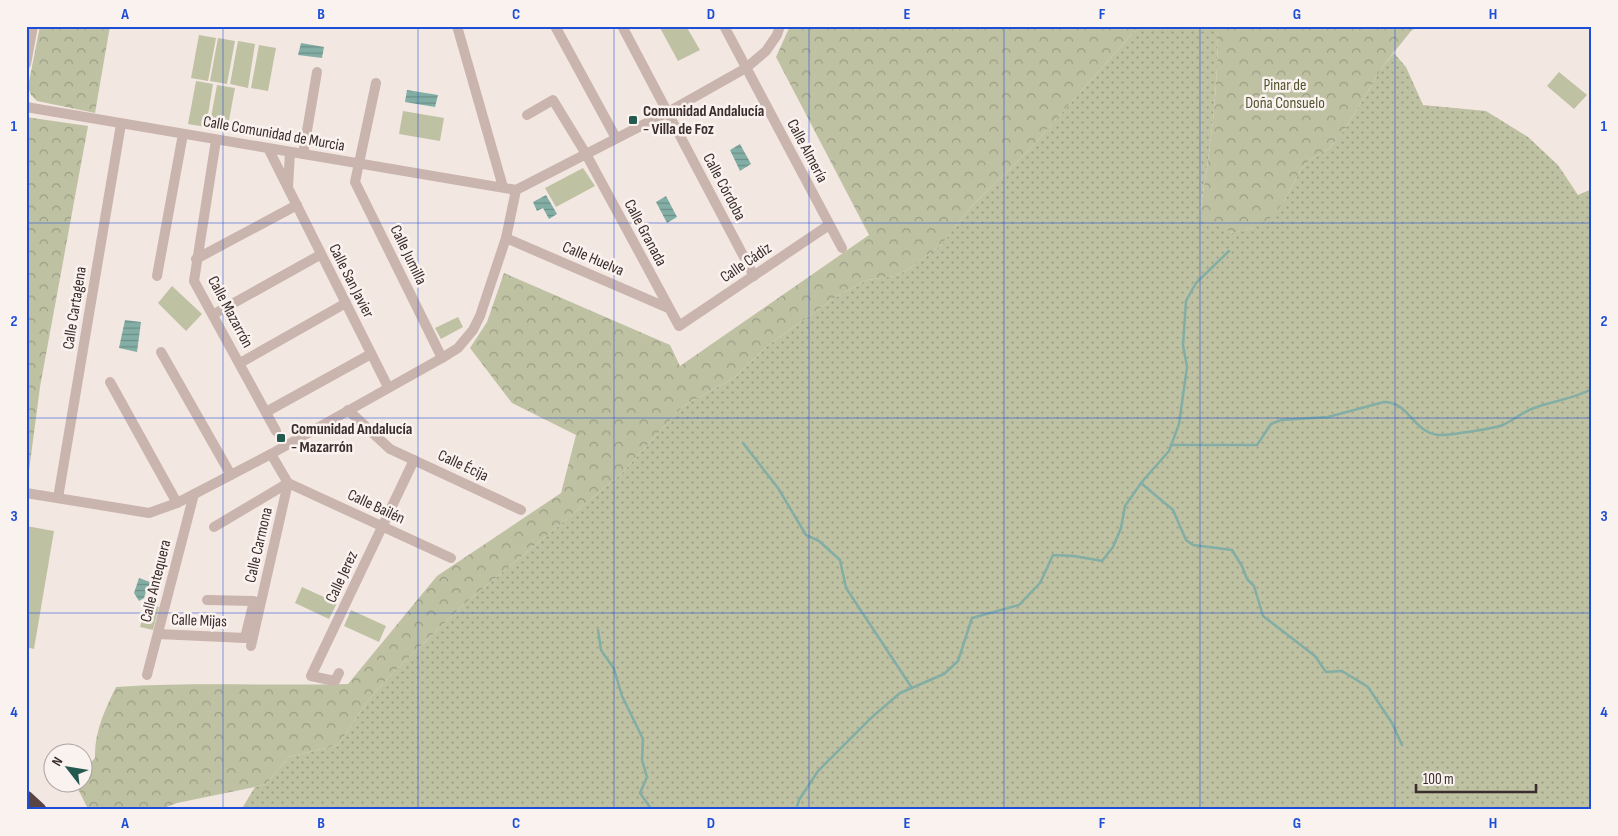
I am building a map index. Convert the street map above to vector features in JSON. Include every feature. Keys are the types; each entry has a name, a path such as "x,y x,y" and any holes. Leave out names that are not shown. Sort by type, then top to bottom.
{"highway":[{"path":"26,798 39,810"}],"street":[{"path":"26,64 34,26"},
{"path":"457,26 503,187"},
{"path":"555,26 616,138"},
{"name":"Calle Córdoba","path":"622,26 754,276"},
{"name":"Calle Almería","path":"724,26 842,248"},
{"path":"26,492 149,513 177,503 271,454 388,386 442,358 458,348 473,330 480,316 506,238 516,190 668,112 746,68 766,50 777,35 780,26"},
{"path":"303,154 317,72"},
{"name":"Calle Jumilla","path":"376,83 355,182 442,358"},
{"name":"Calle Granada","path":"527,115 553,100 586,154 679,326"},
{"name":"Calle Comunidad de Murcia","path":"26,107 516,190"},
{"name":"Calle Cartagena","path":"58,498 121,124"},
{"path":"157,276 183,134"},
{"name":"Calle Mazarrón","path":"216,140 194,281 214,314 276,431"},
{"name":"Calle San Javier","path":"268,148 320,255 388,386"},
{"path":"288,188 290,152"},
{"path":"196,259 297,205"},
{"name":"Calle Cádiz","path":"679,326 829,225"},
{"name":"Calle Huelva","path":"506,238 668,308"},
{"path":"214,314 320,255"},
{"path":"240,362 346,303"},
{"path":"162,352 231,475"},
{"path":"266,412 371,354"},
{"path":"110,382 177,503"},
{"name":"Calle Écija","path":"348,410 390,449 521,510"},
{"path":"214,527 288,483 271,454"},
{"name":"Calle Jerez","path":"339,673 335,681 311,676 414,460"},
{"name":"Calle Bailén","path":"288,483 451,558"},
{"name":"Calle Carmona","path":"251,646 288,483"},
{"name":"Calle Antequera","path":"147,675 194,494"},
{"name":"Calle Mijas","path":"158,634 245,638 254,601 207,600"}],"green space":[{"path":"40,26 110,26 95,113 37,101 31,95 28,87"},
{"path":"659,26 686,26 700,50 678,61"},
{"path":"790,26 1139,26 1028,151 971,207 941,245 907,270 895,276 867,280 839,295 767,346 734,378 683,406 621,474 463,605 389,677 369,699 338,745 289,757 266,784 255,787 177,803 159,810 88,809 80,794 92,794 92,761 95,758 98,730 116,687 348,684 437,576 561,493 576,435 512,403 470,348 487,322 504,273 670,345 680,366 869,235 776,57"},
{"path":"1139,26 1218,26 1213,119 1200,210 1232,233 1253,228 1284,202 1301,169 1310,160 1330,148 1345,129 1383,66 1394,53 1406,67 1423,105 1486,111 1528,137 1558,165 1578,195 1592,189 1592,810 241,810 255,787 266,784 289,757 338,745 369,699 389,677 463,605 621,474 683,406 734,378 767,346 839,295 867,280 895,276 907,270 941,245 971,207 1028,151"},
{"name":"Pinar de Doña Consuelo","path":"1218,26 1419,26 1411,31 1383,66 1345,129 1330,148 1310,160 1301,169 1284,202 1269,219 1253,228 1233,233 1207,220 1200,210 1213,119"},
{"path":"199,35 216,38 208,81 191,78"},
{"path":"218,38 235,41 227,84 210,81"},
{"path":"238,41 255,44 248,88 230,84"},
{"path":"259,45 276,48 268,91 251,88"},
{"path":"1559,72 1587,95 1574,109 1547,86"},
{"path":"196,81 213,84 206,127 188,124"},
{"path":"217,85 235,88 227,131 209,128"},
{"path":"403,111 444,118 440,141 399,134"},
{"path":"26,117 88,126 40,387 27,486"},
{"path":"583,168 595,186 556,207 545,188"},
{"path":"172,286 202,314 186,331 158,303"},
{"path":"458,317 463,327 441,339 435,328"},
{"path":"26,526 54,531 34,649 26,647"},
{"path":"302,587 337,603 329,619 295,603"},
{"path":"146,604 159,607 153,630 140,627"},
{"path":"351,610 386,626 379,642 344,626"}],"water":[{"path":"301,43 324,47 322,58 298,55"},
{"path":"407,90 438,95 435,107 405,102"},
{"path":"740,144 751,164 740,171 730,150"},
{"path":"546,195 557,214 549,219 543,208 537,211 533,202"},
{"path":"666,196 677,217 667,223 656,202"},
{"path":"125,320 141,322 137,352 119,348"},
{"path":"139,578 158,585 154,593 151,593 149,588 147,588 144,598 139,601 134,593"}],"waterway":[{"path":"796,810 799,800 818,771 871,718 900,693 944,674 958,661 972,618 1019,605 1040,583 1053,555 1074,556 1102,561 1113,547 1121,528 1125,506 1141,483 1169,451 1179,424 1187,367 1183,345 1186,301 1196,283 1229,251"},
{"path":"1171,445 1257,445 1271,424 1281,420 1328,417 1384,402 1392,403 1399,407 1429,432 1438,435 1461,433 1503,425 1532,409 1592,389"},
{"path":"743,443 778,488 806,535 819,541 840,560 846,588 912,688"},
{"path":"1141,483 1173,510 1186,540 1193,545 1232,550 1242,566 1247,579 1254,586 1263,616 1315,656 1326,672 1342,671 1368,687 1392,723 1402,745"},
{"path":"598,630 601,650 614,669 622,696 643,739 642,760 647,777 640,793 652,810"}],"place":[{"name":"Comunidad Andalucía - Villa de Foz","path":"633,120"},
{"name":"Comunidad Andalucía - Mazarrón","path":"281,438"}]}
